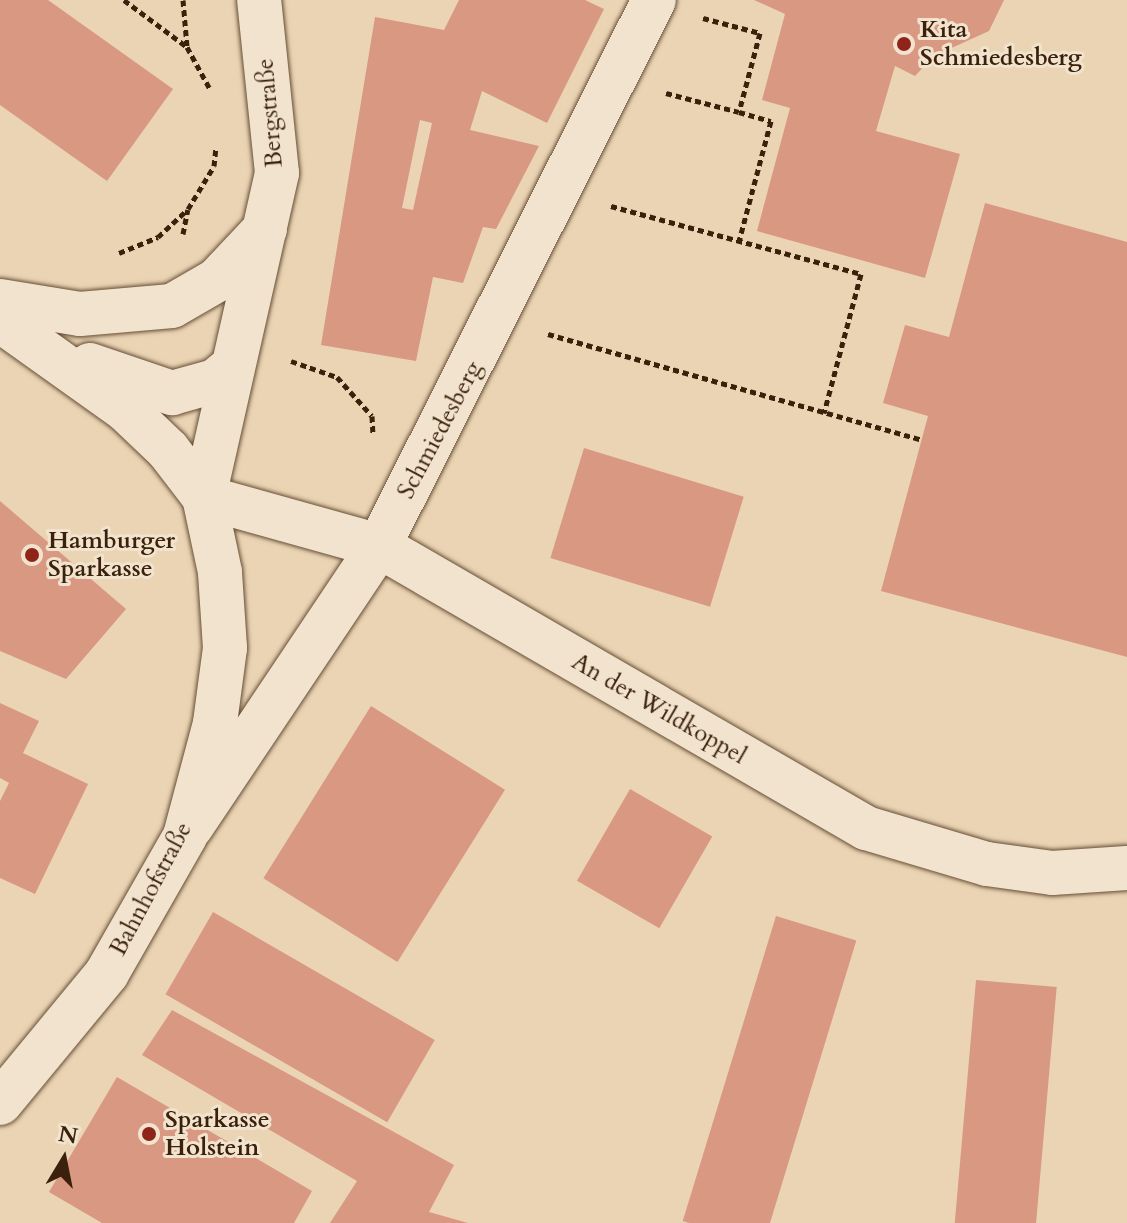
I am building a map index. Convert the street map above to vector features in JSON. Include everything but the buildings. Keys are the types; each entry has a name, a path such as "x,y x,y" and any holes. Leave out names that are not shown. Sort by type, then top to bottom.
{"main road":[{"name":"Bergstraße","path":"204,497 232,367 269,225 277,173 259,0"},
{"name":"Schmiedesberg","path":"185,836 379,546 497,319 653,2"},
{"path":"0,301 80,314 172,306 217,280 269,225"},
{"path":"0,320 126,410 168,450 204,497"},
{"path":"36,343 136,385 172,393 215,381 232,367"},
{"name":"An der Wildkoppel","path":"204,497 379,546 866,828 987,864 1052,873 1127,868"},
{"name":"Bahnhofstraße","path":"0,1103 107,973 185,836 215,723 225,648 220,572 204,497"}],"path":[{"path":"124,0 187,47 183,0"},
{"path":"653,2 760,33 739,112"},
{"path":"615,80 771,121 739,241"},
{"path":"560,192 861,274 824,413"},
{"path":"108,258 158,237 188,209"},
{"path":"497,319 922,440"}],"place":[{"name":"Kita Schmiedesberg","path":"904,44"},
{"name":"Hamburger Sparkasse","path":"32,555"},
{"name":"Sparkasse Holstein","path":"149,1134"}]}
